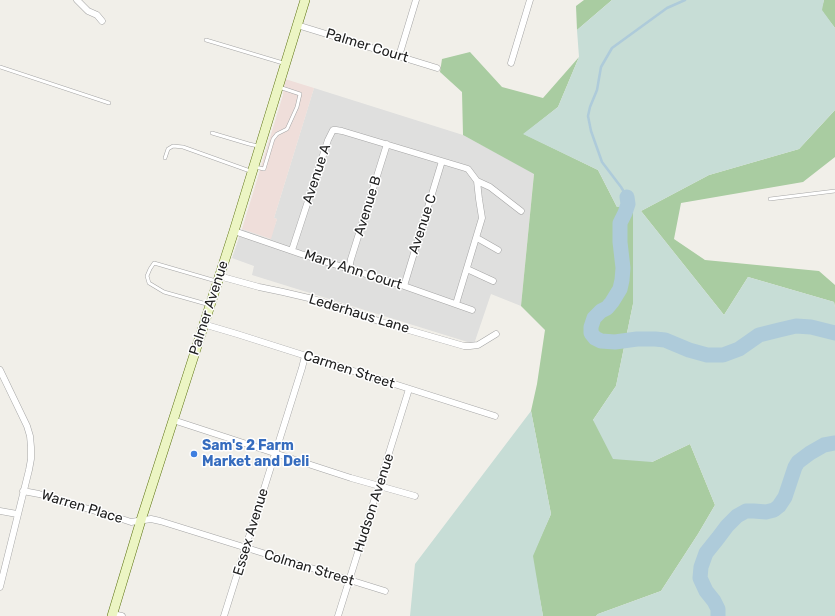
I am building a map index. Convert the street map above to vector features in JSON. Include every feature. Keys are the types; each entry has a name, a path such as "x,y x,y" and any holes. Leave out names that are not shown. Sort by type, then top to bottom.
{"street":[{"path":"77,0 88,11 97,15 102,21"},
{"name":"Palmer Avenue","path":"112,615 203,324 234,231 305,0"},
{"path":"399,56 416,0"},
{"path":"510,62 530,0"},
{"name":"Palmer Court","path":"297,25 437,68"},
{"name":"Avenue A","path":"292,250 328,140 333,130 342,131 387,144"},
{"path":"387,144 468,170 477,181 490,187 521,211"},
{"name":"Avenue B","path":"349,269 387,144"},
{"name":"Avenue C","path":"404,286 442,161"},
{"path":"456,304 482,218 477,181"},
{"name":"Mary Ann Court","path":"234,231 301,254 404,286 472,310"},
{"path":"477,238 498,250"},
{"path":"467,269 494,281"},
{"name":"Lederhaus Lane","path":"218,279 313,299 344,308 381,322 464,346 478,345 496,334"},
{"name":"Carmen Street","path":"203,324 495,416"},
{"name":"Essex Avenue","path":"224,616 305,356"},
{"path":"0,370 24,418 30,436 31,447 31,459 24,491 17,514 0,587"},
{"name":"Hudson Avenue","path":"338,616 409,389"},
{"path":"173,420 351,478 415,496"},
{"name":"Warren Place","path":"24,491 39,494 131,522 141,520"},
{"path":"0,511 17,514"},
{"name":"Colman Street","path":"141,520 151,519 160,521 384,591"},
{"path":"112,615 122,616"}],"lane":[{"path":"206,40 285,64"},
{"path":"0,67 108,103"},
{"path":"165,158 168,149 173,146 183,147 253,169 264,169 273,139 277,134 288,129 297,107 300,94 279,87"},
{"path":"212,133 260,146"},
{"path":"263,137 273,139"},
{"path":"770,199 835,191"},
{"path":"210,305 164,292 149,283 147,276 154,263 218,279"}],"shaded area":[{"path":"612,0 824,0 822,10 835,28 835,110 799,149 709,175 641,211 724,315 748,277 834,302 835,616 596,616 661,591 715,505 690,444 652,462 613,459 593,420 616,386 633,304 633,207 617,207 598,170 523,134 558,107 579,57 577,30"},
{"path":"285,79 314,88 274,218 277,219 271,239 242,229 283,95"},
{"path":"314,88 463,135 534,173 521,306 491,294 474,344 252,275 254,266 232,258 242,229 270,239 277,219 274,218"},
{"path":"531,411 551,514 533,556 543,616 410,616 415,564"}],"green space":[{"path":"584,0 612,0 577,30 576,6"},
{"path":"824,0 835,0 835,28 821,10"},
{"path":"470,52 502,87 543,98 579,57 558,107 524,134 598,170 617,207 633,206 633,304 616,386 593,420 652,462 690,444 715,505 661,591 596,616 543,616 532,556 551,514 531,411 537,384 545,330 521,306 534,174 463,135 462,92 440,72 442,59"},
{"path":"835,110 835,157 803,182 681,203 674,239 705,260 819,271 835,285 835,307 834,302 748,277 724,315 641,211 709,175 799,149"}],"waterway":[{"path":"627,197 602,162 591,131 588,116 597,90 601,67 612,48 667,8 685,0"},
{"path":"627,197 628,204 620,223 620,242 623,268 620,289 607,308 601,311 594,318 591,333 595,338 601,341 615,342 637,339 665,340 689,350 707,355 723,355 739,349 759,335 796,326 811,327 835,333"},
{"path":"718,616 718,609 706,591 700,578 701,567 706,553 727,526 737,516 746,511 766,512 774,510 779,506 785,497 798,462 824,445 835,443"}],"place":[{"name":"Sam's 2 Farm Market and Deli","path":"194,454"}]}
